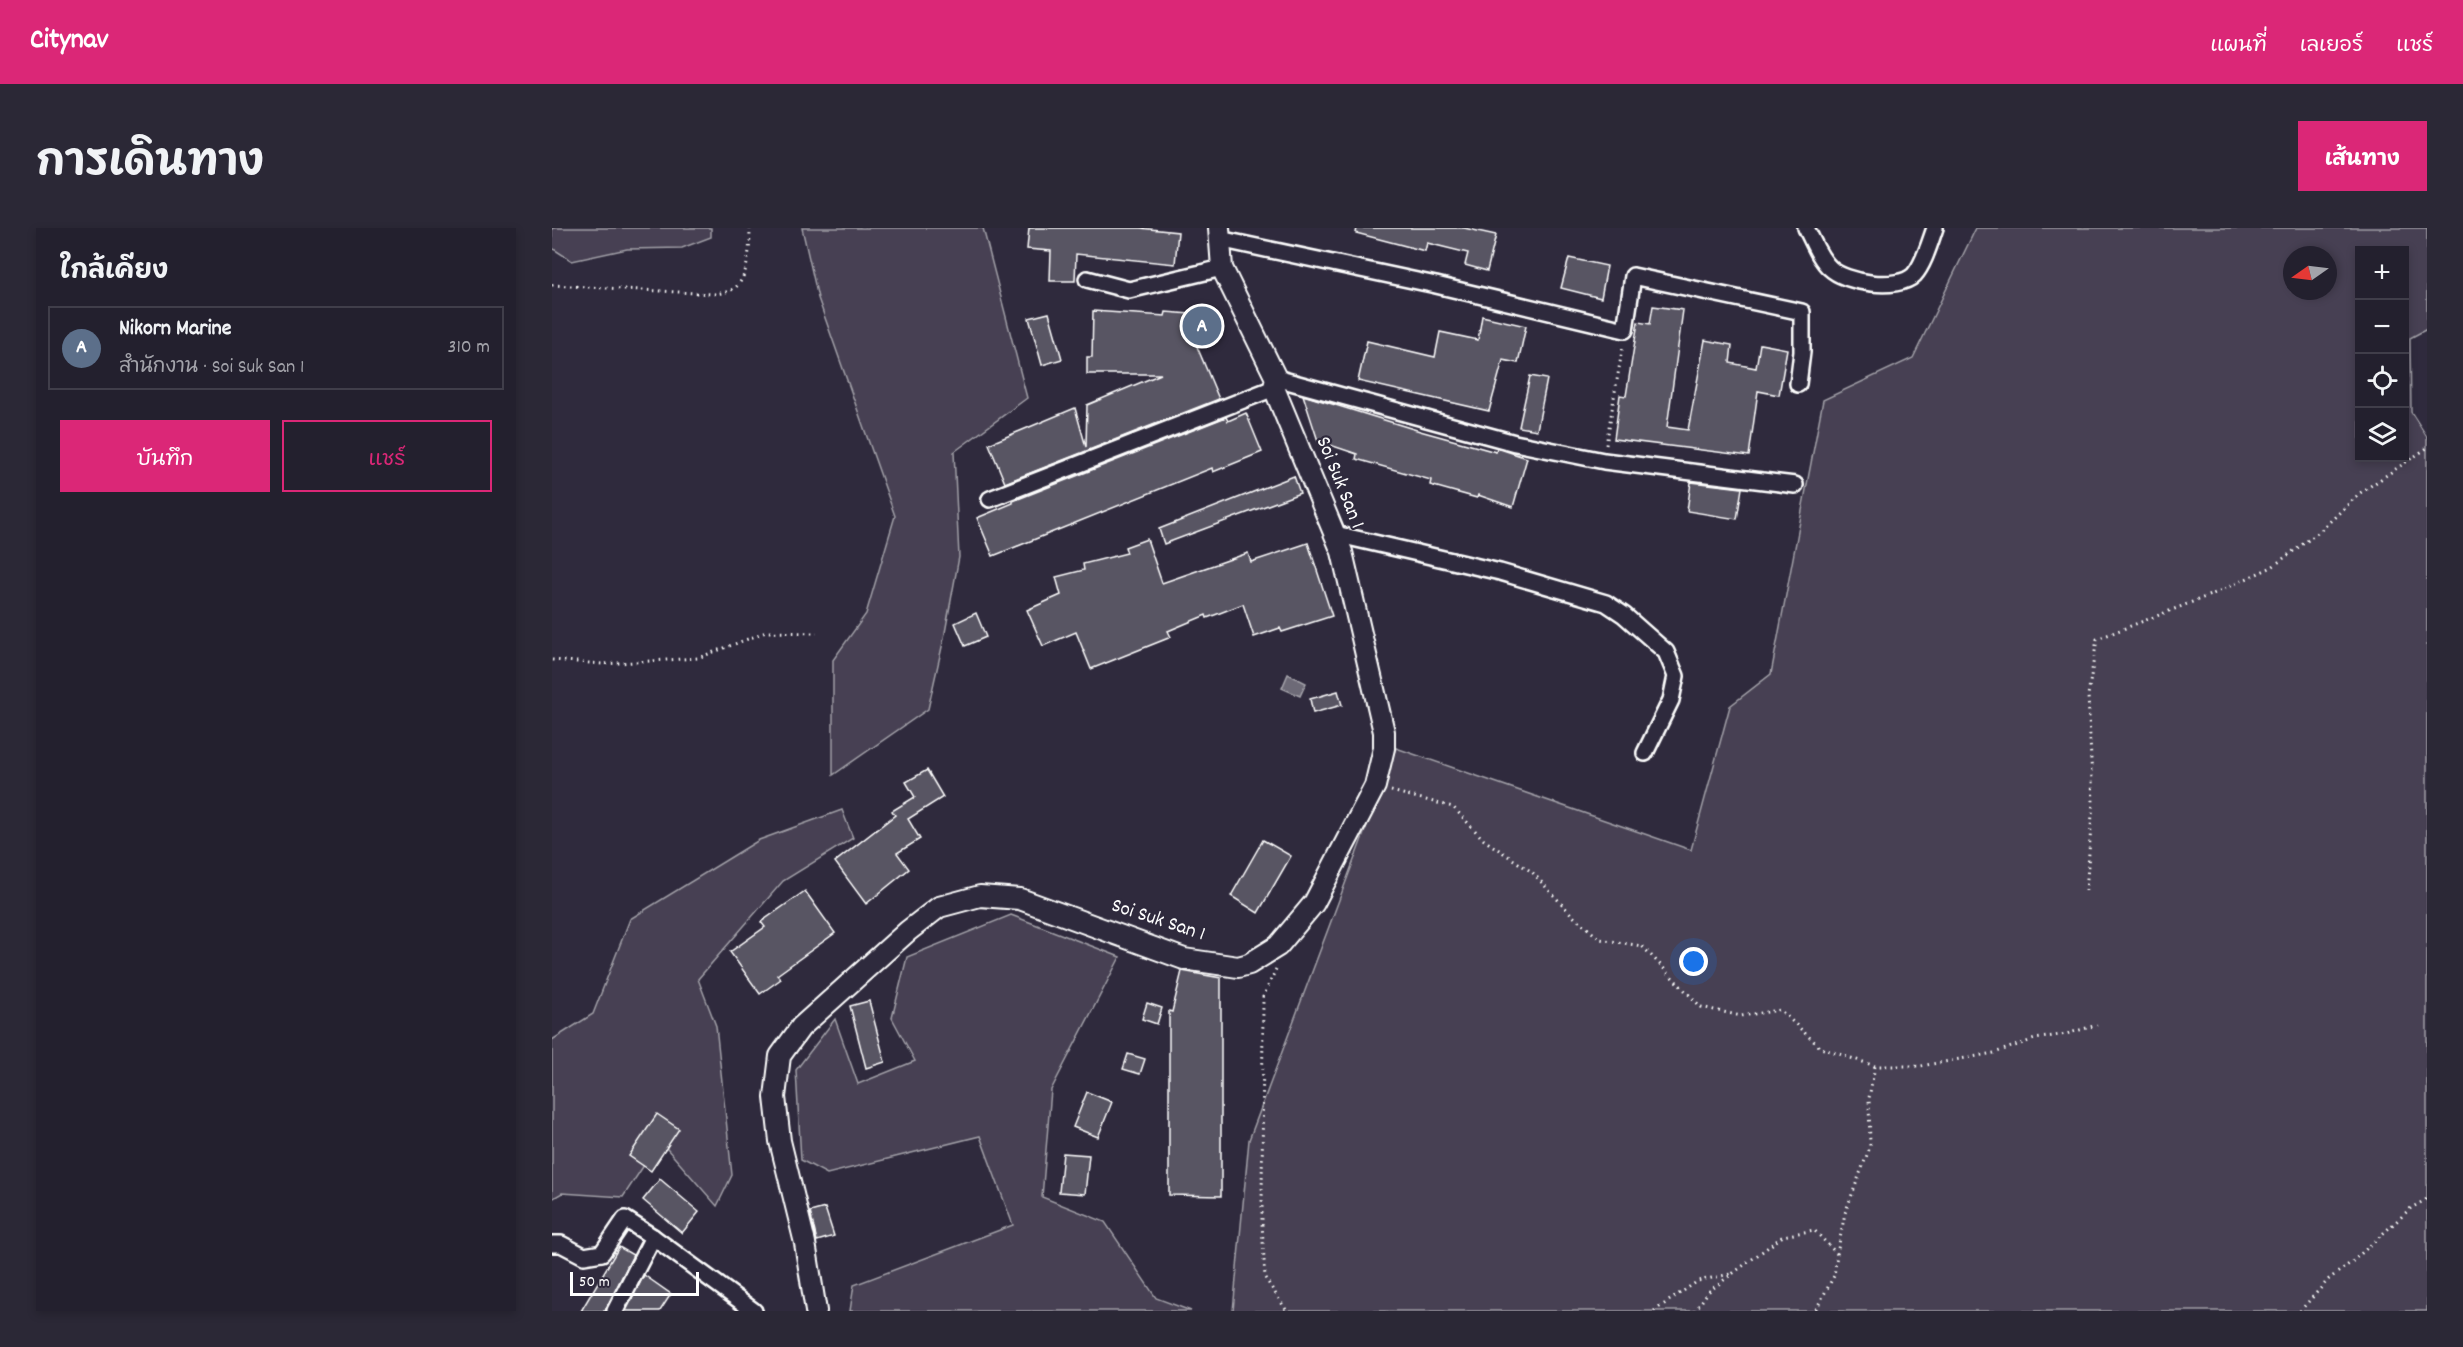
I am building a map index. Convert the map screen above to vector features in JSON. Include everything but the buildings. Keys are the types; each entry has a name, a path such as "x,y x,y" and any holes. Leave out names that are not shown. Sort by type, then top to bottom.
{"street":[{"path":"1806,228 1823,261 1834,272 1853,279 1893,284 1909,279 1916,273 1935,228"},
{"path":"1219,233 1625,330 1633,276 1802,312 1802,352 1798,384"},
{"name":"Soi Suk San 1","path":"816,1311 805,1243 780,1142 775,1097 780,1056 801,1027 908,931 939,907 980,896 1020,899 1184,959 1238,967 1249,964 1278,946 1314,903 1375,786 1384,748 1382,718 1342,552 1275,383 1222,268 1219,233"},
{"path":"1087,279 1130,290 1222,268"},
{"path":"990,499 1275,383 1515,443 1604,462 1795,485"},
{"path":"1335,534 1500,572 1606,603 1624,615 1666,652 1676,676 1671,700 1645,753"},
{"path":"552,1244 561,1244 584,1256 602,1253 625,1219 754,1311"},
{"path":"615,1311 653,1237"}],"path":[{"path":"552,285 714,294 729,291 738,286 744,273 750,242 750,228"},
{"path":"1604,462 1625,330"},
{"path":"2086,891 2093,802 2088,695 2097,639 2213,594 2272,567 2319,532 2360,493 2427,448"},
{"path":"552,660 602,664 698,658 766,632 817,633"},
{"path":"1375,786 1401,795 1453,807 1484,840 1532,872 1573,916 1600,939 1642,946 1701,1006 1741,1016 1780,1010 1821,1048 1875,1065 1921,1066 1994,1053 2035,1039 2066,1034 2097,1025"},
{"path":"1278,946 1276,969 1263,997 1262,1223 1265,1278 1287,1311"},
{"path":"1815,1311 1834,1276 1845,1213 1870,1147 1869,1098 1875,1065"},
{"path":"2300,1311 2329,1279 2353,1261 2411,1208 2427,1198"},
{"path":"1695,1311 1708,1292 1783,1236 1814,1230 1837,1254"},
{"path":"1654,1311 1698,1281 1732,1273"}],"shaded area":[{"path":"552,228 711,228 711,237 682,248 627,249 572,261 552,248"},
{"path":"802,228 983,228 1027,398 954,452 959,557 928,709 833,775 833,660 866,614 895,516 818,298"},
{"path":"1976,228 2427,228 2427,329 2410,338 2411,412 2427,437 2427,1311 1233,1311 1249,1140 1396,748 1691,850 1730,706 1771,674 1823,400 1913,358"},
{"path":"1288,674 1306,683 1300,696 1282,688"},
{"path":"842,810 853,838 783,881 698,979 716,1026 732,1175 717,1206 660,1141 623,1197 562,1193 552,1199 552,1040 593,1014 630,919 759,840"},
{"path":"1011,915 1120,957 1051,1090 1042,1197 1105,1222 1156,1298 1191,1311 850,1311 854,1285 1013,1225 980,1136 827,1174 801,1160 796,1070 835,1019 858,1084 915,1061 892,1018 907,957"}],"place":[{"name":"Nikorn Marine","path":"1202,326"}]}
